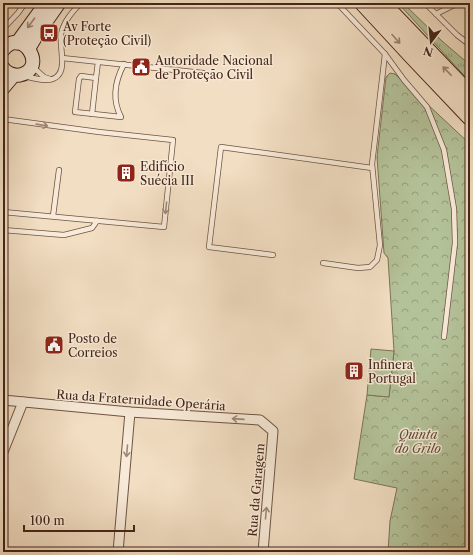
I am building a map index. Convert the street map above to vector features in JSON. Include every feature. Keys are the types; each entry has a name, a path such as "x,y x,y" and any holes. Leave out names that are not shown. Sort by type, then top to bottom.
{"highway":[{"path":"356,3 372,5 470,95"},
{"path":"372,5 470,117"}],"street":[{"path":"12,47 46,3"},
{"path":"12,47 38,33 59,3"},
{"path":"3,88 18,75 27,71 32,65 33,58 12,47"},
{"path":"3,68 7,72 18,75"},
{"name":"Rua da Fraternidade Operária","path":"3,400 130,412 260,420 273,431"},
{"path":"3,452 23,402"},
{"path":"118,552 130,412"},
{"name":"Rua da Garagem","path":"263,552 273,431"}],"lane":[{"path":"3,6 8,3"},
{"path":"3,30 25,3"},
{"path":"18,75 41,80 52,79 60,71 62,58 60,43 63,28 70,14 81,3"},
{"path":"337,3 385,54 427,107 444,150 454,209 456,243 444,337"},
{"path":"425,3 456,35 470,46"},
{"path":"436,14 458,3"},
{"path":"323,263 367,268 377,260 380,244 372,168 385,54"},
{"path":"62,58 203,73"},
{"path":"92,114 98,62"},
{"path":"96,78 81,76 79,78 75,112 121,117 115,94 117,83 124,64"},
{"path":"32,65 44,77 52,79"},
{"path":"3,120 172,140 164,227 3,212"},
{"path":"273,255 209,247 221,147 372,168"},
{"path":"53,216 59,170"},
{"path":"3,230 64,235 92,228 97,221"}],"green space":[{"path":"398,3 403,3 442,41 470,65 470,82"},
{"name":"Quinta do Grilo","path":"390,73 395,74 470,144 470,552 388,552 390,521 397,488 354,479 367,395 389,397 394,351 388,258 384,253 377,157 386,77"},
{"path":"371,349 394,351 389,397 367,395"}],"place":[{"name":"Av Forte (Proteção Civil)","path":"49,33"},
{"name":"Autoridade Nacional de Proteção Civil","path":"141,67"},
{"name":"Edifício Suécia III","path":"126,173"},
{"name":"Posto de Correios","path":"54,345"},
{"name":"Infinera Portugal","path":"354,371"}]}
